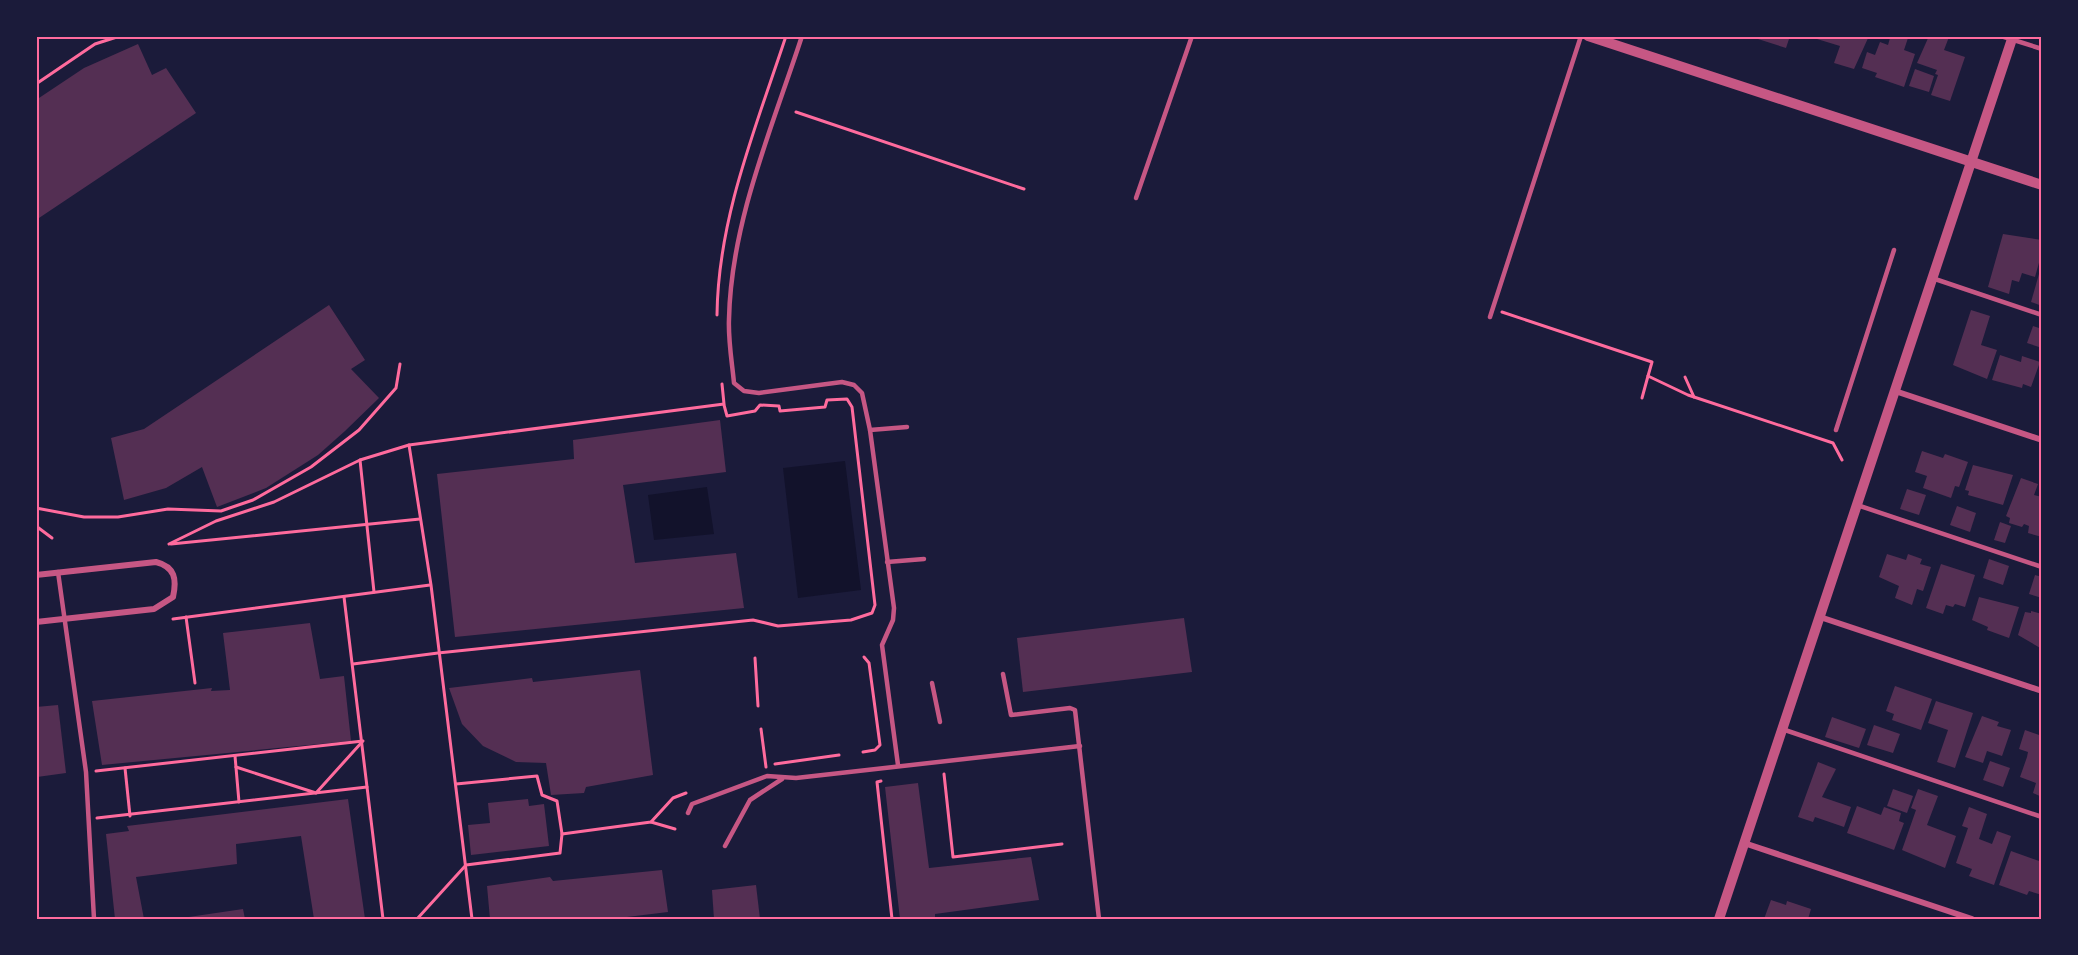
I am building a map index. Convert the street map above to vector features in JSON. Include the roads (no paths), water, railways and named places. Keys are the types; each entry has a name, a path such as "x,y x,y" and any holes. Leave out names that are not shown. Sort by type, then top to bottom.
{"street":[{"path":"1588,36 2042,185"},
{"path":"1719,919 1895,391 2009,37"},
{"path":"1895,391 2042,440"},
{"path":"36,575 156,562 166,564 173,572 176,584 173,597 154,609 36,622"},
{"path":"1820,617 2042,691"},
{"path":"1744,843 1972,919"}],"lane":[{"path":"802,36 743,219 733,271 729,320 734,383 744,392 759,393 842,382 854,385 862,393 870,430 894,608 893,620 882,645 898,765"},
{"path":"1136,198 1192,36"},
{"path":"1490,317 1581,36"},
{"path":"2009,37 2042,49"},
{"path":"1836,430 1894,250"},
{"path":"1932,278 2042,315"},
{"path":"870,430 907,427"},
{"path":"1857,506 2042,567"},
{"path":"887,561 924,559"},
{"path":"58,572 86,772 89,819 88,859 94,919"},
{"path":"1003,674 1011,715 1070,708 1075,710 1099,919"},
{"path":"932,683 940,723"},
{"path":"1782,729 2042,817"},
{"path":"688,813 692,804 768,776 782,779 1080,746"},
{"path":"725,846 750,800 782,779"}]}
